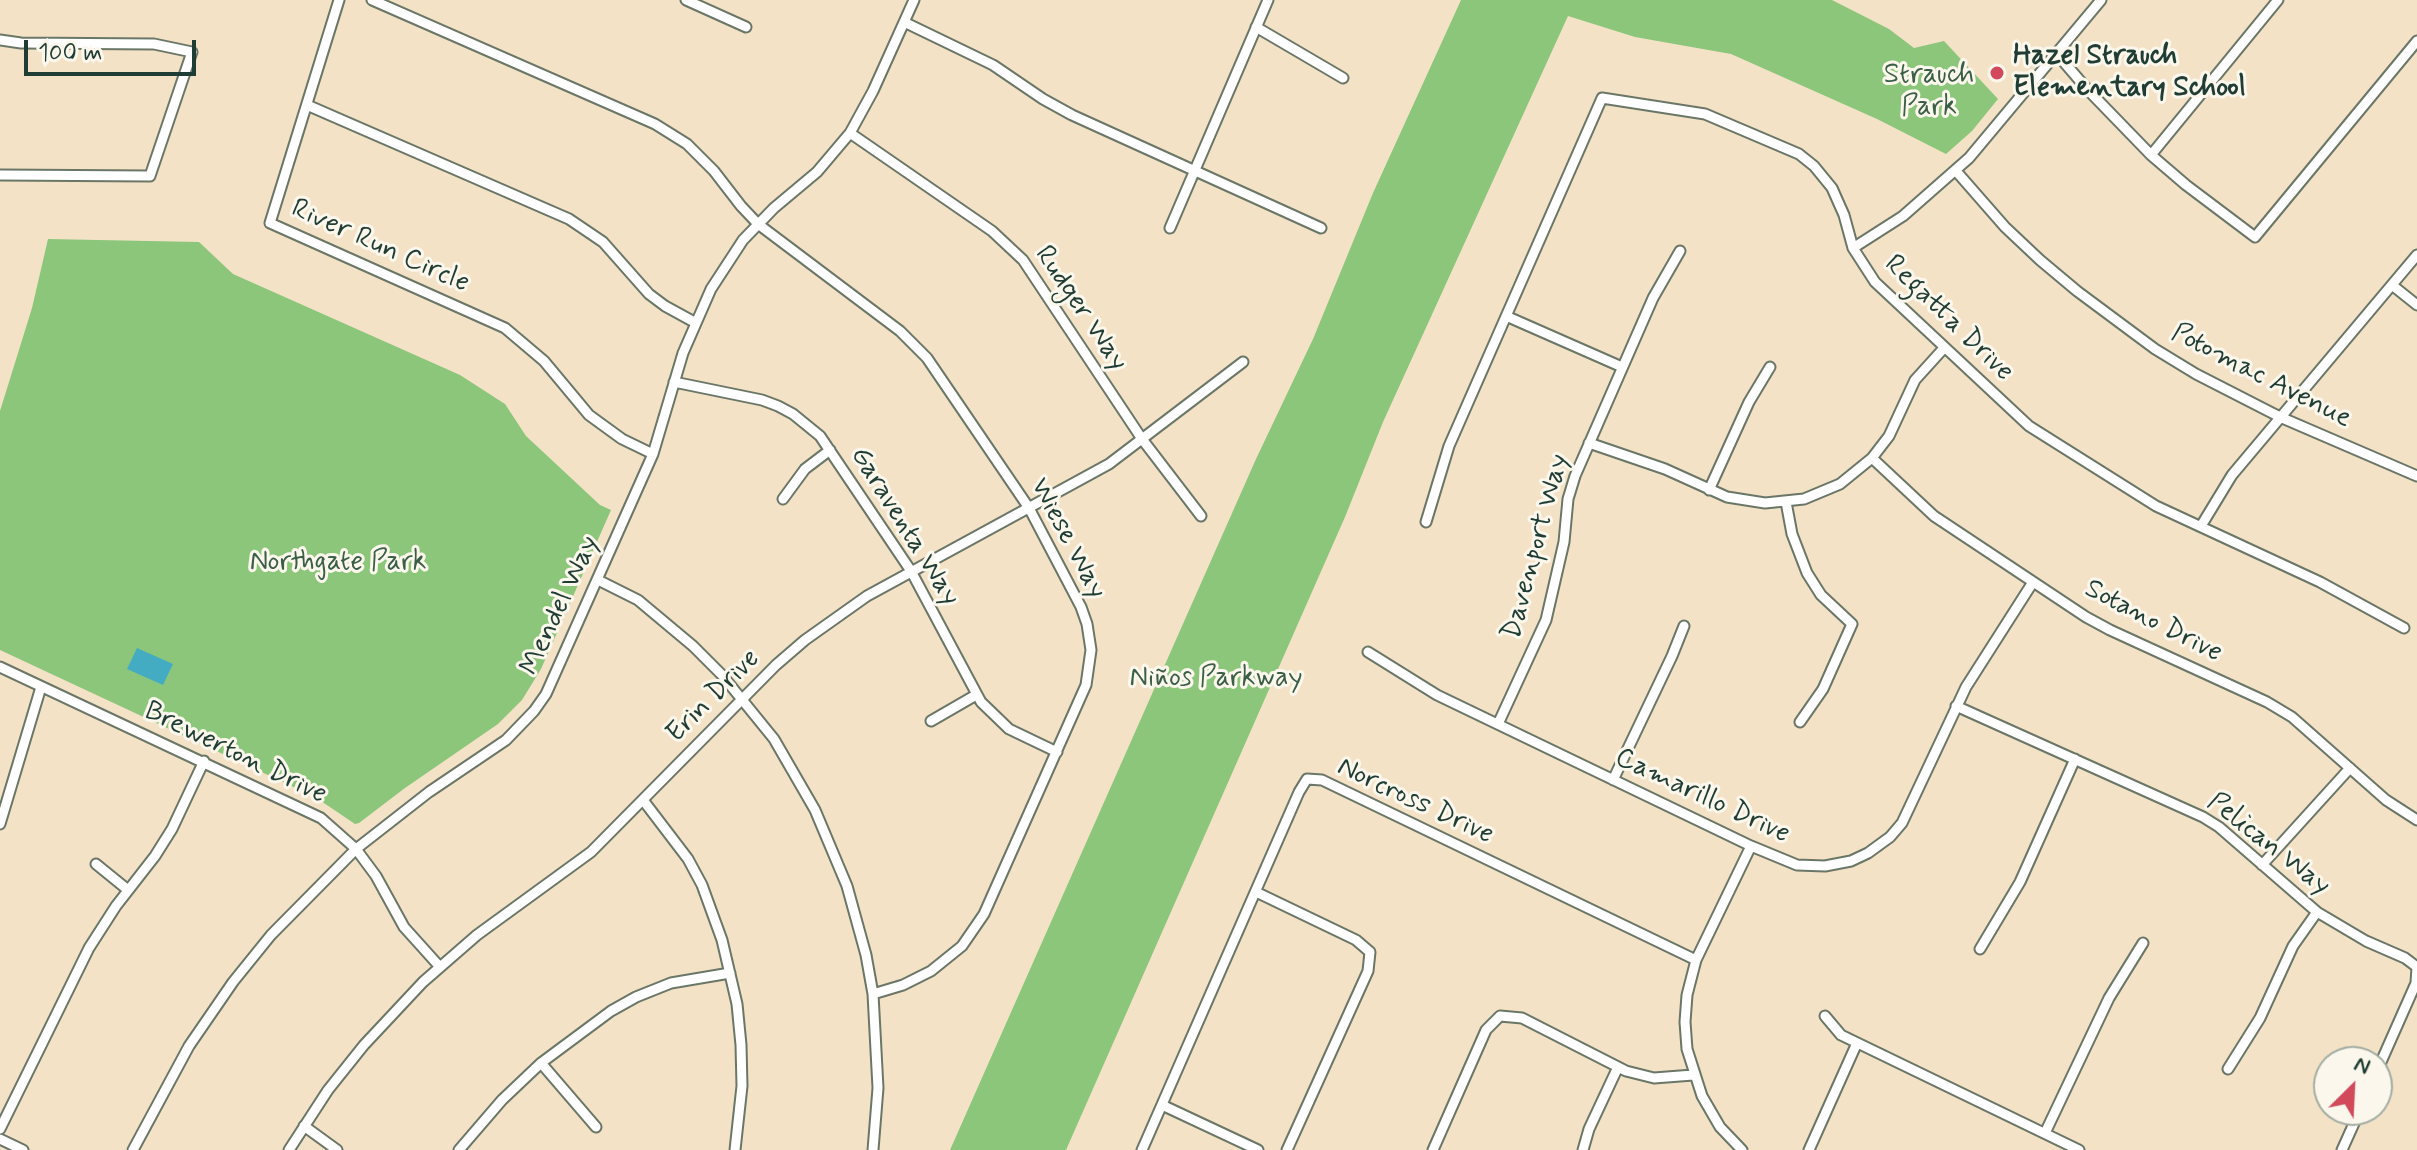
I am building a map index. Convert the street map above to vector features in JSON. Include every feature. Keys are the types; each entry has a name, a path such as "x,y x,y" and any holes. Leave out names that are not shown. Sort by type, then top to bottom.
{"street":[{"name":"River Run Circle","path":"339,0 270,223 505,328 544,361 589,415 622,439 653,454"},
{"path":"372,0 672,133 701,157 758,224"},
{"path":"686,0 746,27"},
{"name":"Mendel Way","path":"133,1150 189,1046 233,982 271,935 356,849 429,792 489,753 534,711 555,676 653,454 674,382 696,323 721,272 758,224 810,178 850,133 865,108 914,0"},
{"path":"1170,228 1268,0"},
{"path":"1853,248 1895,222 1956,171 2101,0"},
{"path":"2151,155 2278,0"},
{"path":"904,22 982,58 1072,115 1321,228"},
{"path":"1256,27 1343,78"},
{"path":"0,40 21,43 154,44 192,52 150,176 0,175"},
{"path":"2057,54 2107,112 2151,155 2255,237 2417,41"},
{"name":"Regatta Drive","path":"1426,522 1449,446 1602,98 1705,114 1799,154 1814,166 1832,188 1844,215 1853,248 1875,282 2029,426 2156,506 2347,595 2404,628"},
{"path":"307,105 569,219 603,242 649,294 696,323"},
{"name":"Rudger Way","path":"850,133 992,231 1023,260 1142,439 1201,516"},
{"name":"Potomac Avenue","path":"1956,171 2005,227 2115,321 2196,374 2280,417 2417,476"},
{"name":"Wiese Way","path":"758,224 914,344 1029,508 1081,607 1089,633 1090,668 1086,685 976,928 962,946 931,971 903,985 873,994"},
{"name":"Davenport Way","path":"1498,724 1546,620 1564,542 1568,499 1589,443 1653,298 1680,251"},
{"path":"2201,526 2232,475 2417,255"},
{"path":"2392,285 2417,305"},
{"path":"1506,316 1622,367"},
{"path":"1589,443 1665,469 1709,490 1746,501 1786,502 1823,493 1840,484 1872,458 1889,436 1915,380 1944,348"},
{"name":"Erin Drive","path":"289,1150 364,1045 440,967 477,935 591,852 795,648 835,617 911,571 1109,464 1243,362"},
{"path":"1709,490 1749,402 1770,367"},
{"name":"Garaventa Way","path":"674,382 762,400 807,424 830,450 911,571 976,695 994,717 1009,729 1057,752"},
{"path":"783,499 805,469 830,450"},
{"name":"Sotano Drive","path":"1872,458 1934,516 2110,630 2275,706 2292,717 2386,800 2417,820"},
{"path":"1786,502 1794,542 1807,573 1821,595 1852,624 1823,689 1800,722"},
{"path":"598,580 638,600 662,618 743,699 796,774 833,847 856,915 873,994 878,1088 873,1150"},
{"name":"Camarillo Drive","path":"1368,652 1412,682 1780,860 1816,866 1843,863 1876,849 1896,830 1911,808 1974,673 2033,582"},
{"path":"1613,780 1684,626"},
{"name":"Brewerton Drive","path":"0,667 305,808 336,829 376,876 404,927 440,967"},
{"path":"0,824 41,687"},
{"path":"931,721 976,695"},
{"name":"Pelican Way","path":"1956,706 2203,817 2317,912 2417,967"},
{"path":"1980,949 2020,882 2075,759"},
{"path":"0,1129 89,948 172,829 204,761"},
{"path":"2262,865 2350,768"},
{"name":"Norcross Drive","path":"1142,1150 1307,779 1322,780 1696,960"},
{"path":"643,800 672,834 702,885 722,940 741,1045 742,1086 735,1150"},
{"path":"1742,1150 1710,1112 1693,1075 1685,1022 1687,995 1696,960 1751,846"},
{"path":"96,864 128,890"},
{"path":"1256,892 1356,940 1370,952 1368,971 1287,1150"},
{"path":"2228,1069 2260,1018 2293,946 2317,912"},
{"path":"2045,1133 2109,998 2143,943"},
{"path":"2388,1046 2416,983 2417,967"},
{"path":"459,1150 502,1100 578,1034 636,997 671,983 730,973"},
{"path":"1433,1150 1486,1030 1500,1016 1522,1018 1618,1067 1654,1078 1693,1075"},
{"path":"1825,1016 1835,1030 1857,1043 2079,1150"},
{"path":"1809,1150 1857,1043"},
{"path":"541,1063 596,1127"},
{"path":"1583,1150 1589,1129 1618,1067"},
{"path":"1162,1105 1258,1150"},
{"path":"304,1126 337,1150"},
{"path":"2342,1150 2353,1126"},
{"path":"0,1139 23,1150"}],"green space":[{"name":"Niños Parkway","path":"1461,0 1832,0 1889,29 1914,48 1944,41 1998,99 1972,131 1946,154 1877,119 1731,54 1635,37 1568,16 1383,422 1345,517 1066,1150 950,1150 1256,459 1313,339 1373,193"},
{"name":"Northgate Park","path":"48,239 199,242 233,274 460,375 505,404 526,436 600,505 611,510 541,669 522,700 498,724 359,823 355,824 315,797 0,650 0,411 32,308"}],"water":[{"path":"137,648 173,664 163,685 127,669"}],"place":[{"name":"Hazel Strauch Elementary School","path":"1997,73"}],"park label":[{"name":"Strauch Park","path":"1929,92"}]}
